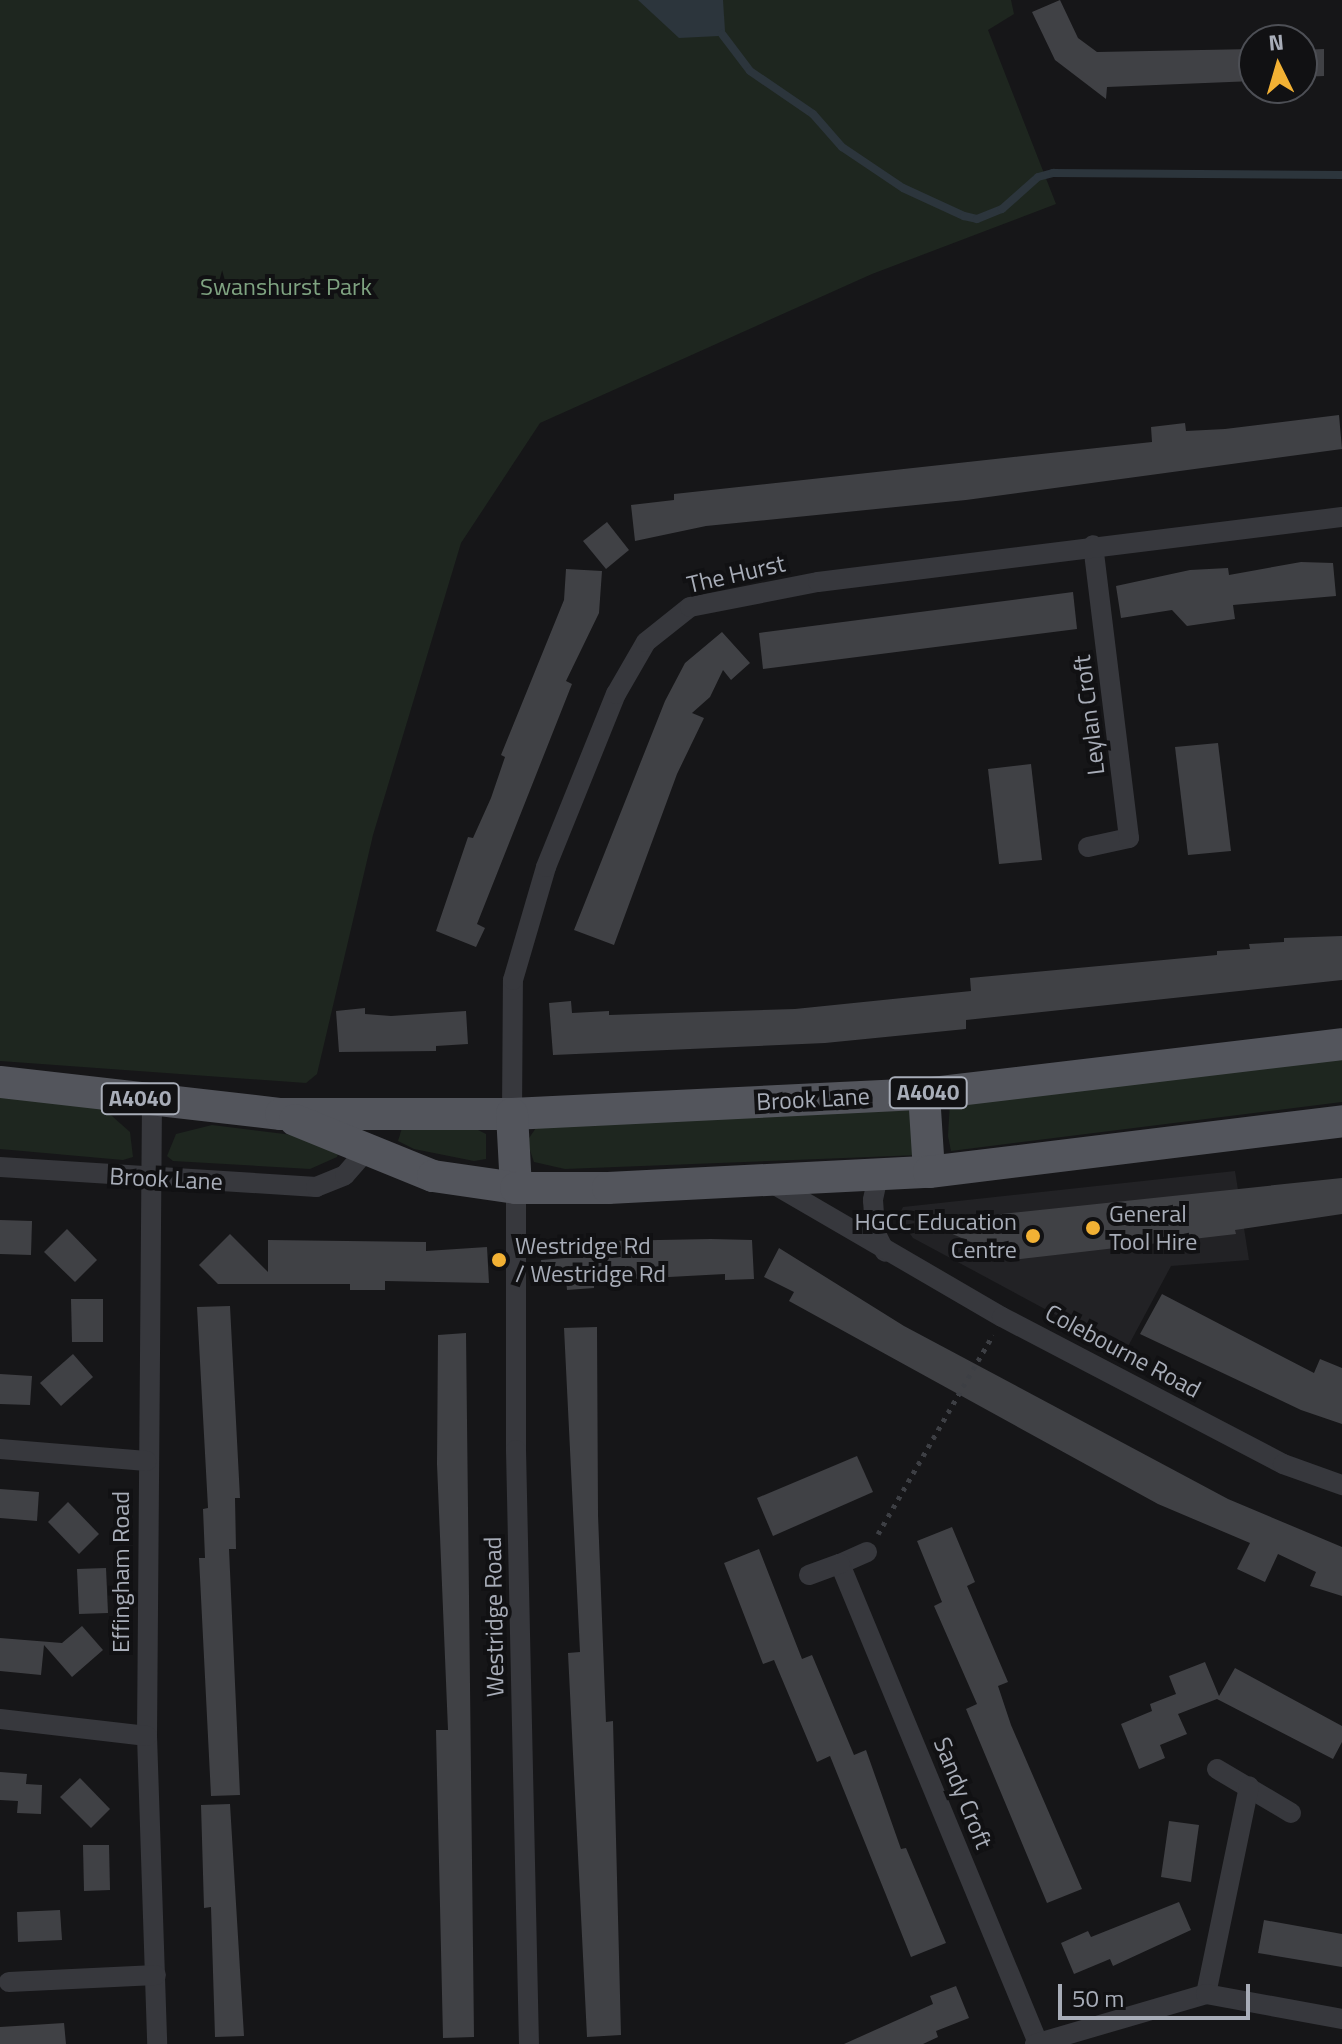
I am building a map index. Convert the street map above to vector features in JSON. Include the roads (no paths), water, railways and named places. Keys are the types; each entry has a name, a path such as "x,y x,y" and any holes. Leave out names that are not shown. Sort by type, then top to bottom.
{"main road":[{"name":"Brook Lane","path":"0,1082 281,1114 512,1114 924,1094 1342,1044"},
{"path":"924,1094 929,1172"},
{"name":"Brook Lane","path":"281,1114 433,1176 516,1188 769,1181 929,1172 1342,1121"},
{"path":"512,1114 516,1188"}],"street":[{"name":"The Hurst","path":"512,1114 513,980 546,867 616,694 646,642 690,607 732,598 1093,545 1342,517"},
{"name":"Leylan Croft","path":"1088,847 1129,838 1093,545"},
{"name":"Effingham Road","path":"152,1100 147,1736 157,2044"},
{"name":"Brook Lane","path":"0,1167 316,1187 345,1175 366,1151"},
{"path":"878,1176 873,1211 875,1232 885,1252"},
{"name":"Colebourne Road","path":"769,1181 885,1252 1002,1317 1283,1464 1342,1485"},
{"name":"Westridge Road","path":"516,1188 516,1450 529,2044"},
{"path":"0,1449 147,1461"},
{"path":"809,1575 867,1552"},
{"name":"Sandy Croft","path":"840,1564 1037,2043"},
{"path":"0,1719 147,1736"},
{"path":"1217,1769 1291,1813"},
{"path":"1206,1994 1249,1786"},
{"path":"9,1982 156,1975"},
{"path":"1037,2043 1206,1994 1342,2019"}],"waterway":[{"path":"722,34 750,71 813,114 842,147 903,188 977,219 1002,209 1038,177 1053,173 1342,175"}],"place":[{"name":"General Tool Hire","path":"1093,1228"},
{"name":"HGCC Education Centre","path":"1033,1236"},
{"name":"Westridge Rd / Westridge Rd","path":"499,1260"}],"park label":[{"name":"Swanshurst Park","path":"286,287"}]}
